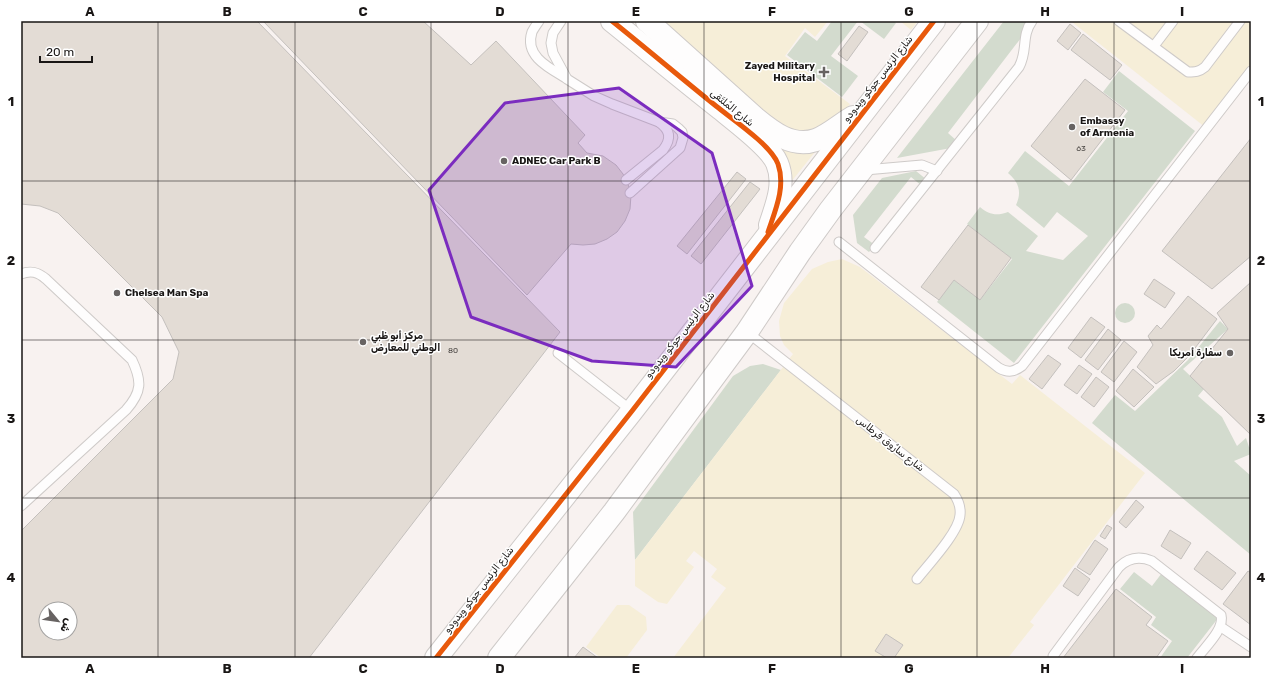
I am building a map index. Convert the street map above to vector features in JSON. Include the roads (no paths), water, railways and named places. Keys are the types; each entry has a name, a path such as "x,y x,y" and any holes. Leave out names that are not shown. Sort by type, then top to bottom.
{"street":[{"name":"شارع المُلتَقى","path":"612,21 734,120 772,154 779,169 781,185 766,238"},
{"name":"شارع المُلتَقى","path":"647,21 755,118 768,129 781,137 792,141 804,142 816,140 866,109"},
{"name":"شارع الرئيس جوكو ويدودو","path":"436,658 632,411 934,21"},
{"path":"499,658 614,512 747,332 800,252 860,171 977,21"}],"lane":[{"path":"538,21 532,32 531,43 538,60 594,96 659,122 673,124 682,132 682,143 677,152 630,193"},
{"path":"561,21 552,33 551,43 553,53 567,79"},
{"path":"875,248 1019,67 1024,55 1025,34 1032,21"},
{"path":"1120,21 1188,72 1200,71 1205,67 1240,21"},
{"path":"1154,46 1173,21"},
{"path":"839,242 999,368 1005,371 1017,369 1027,359 1251,71"},
{"path":"626,180 663,150 666,145 668,134 667,129 659,122"},
{"path":"860,171 922,165 937,171"},
{"path":"21,274 33,271 46,278 132,360 138,373 139,386 134,400 126,410 21,506"},
{"name":"شارع سارُوق قِرطاس","path":"747,332 954,494 961,513 957,527 917,579"},
{"path":"558,353 632,411"},
{"path":"1053,656 1119,567 1128,560 1141,558 1152,561 1219,612 1223,619 1221,627 1197,658"},
{"path":"1221,627 1251,647"}],"place":[{"name":"Zayed Military Hospital","path":"824,72"},
{"name":"Embassy of Armenia","path":"1072,127"},
{"name":"ADNEC Car Park B","path":"504,161"},
{"name":"Chelsea Man Spa","path":"117,293"},
{"name":"مركز أبو ظبي الوطني للمعارض","path":"363,342"},
{"name":"سفارة أمريكا","path":"1230,353"}]}
